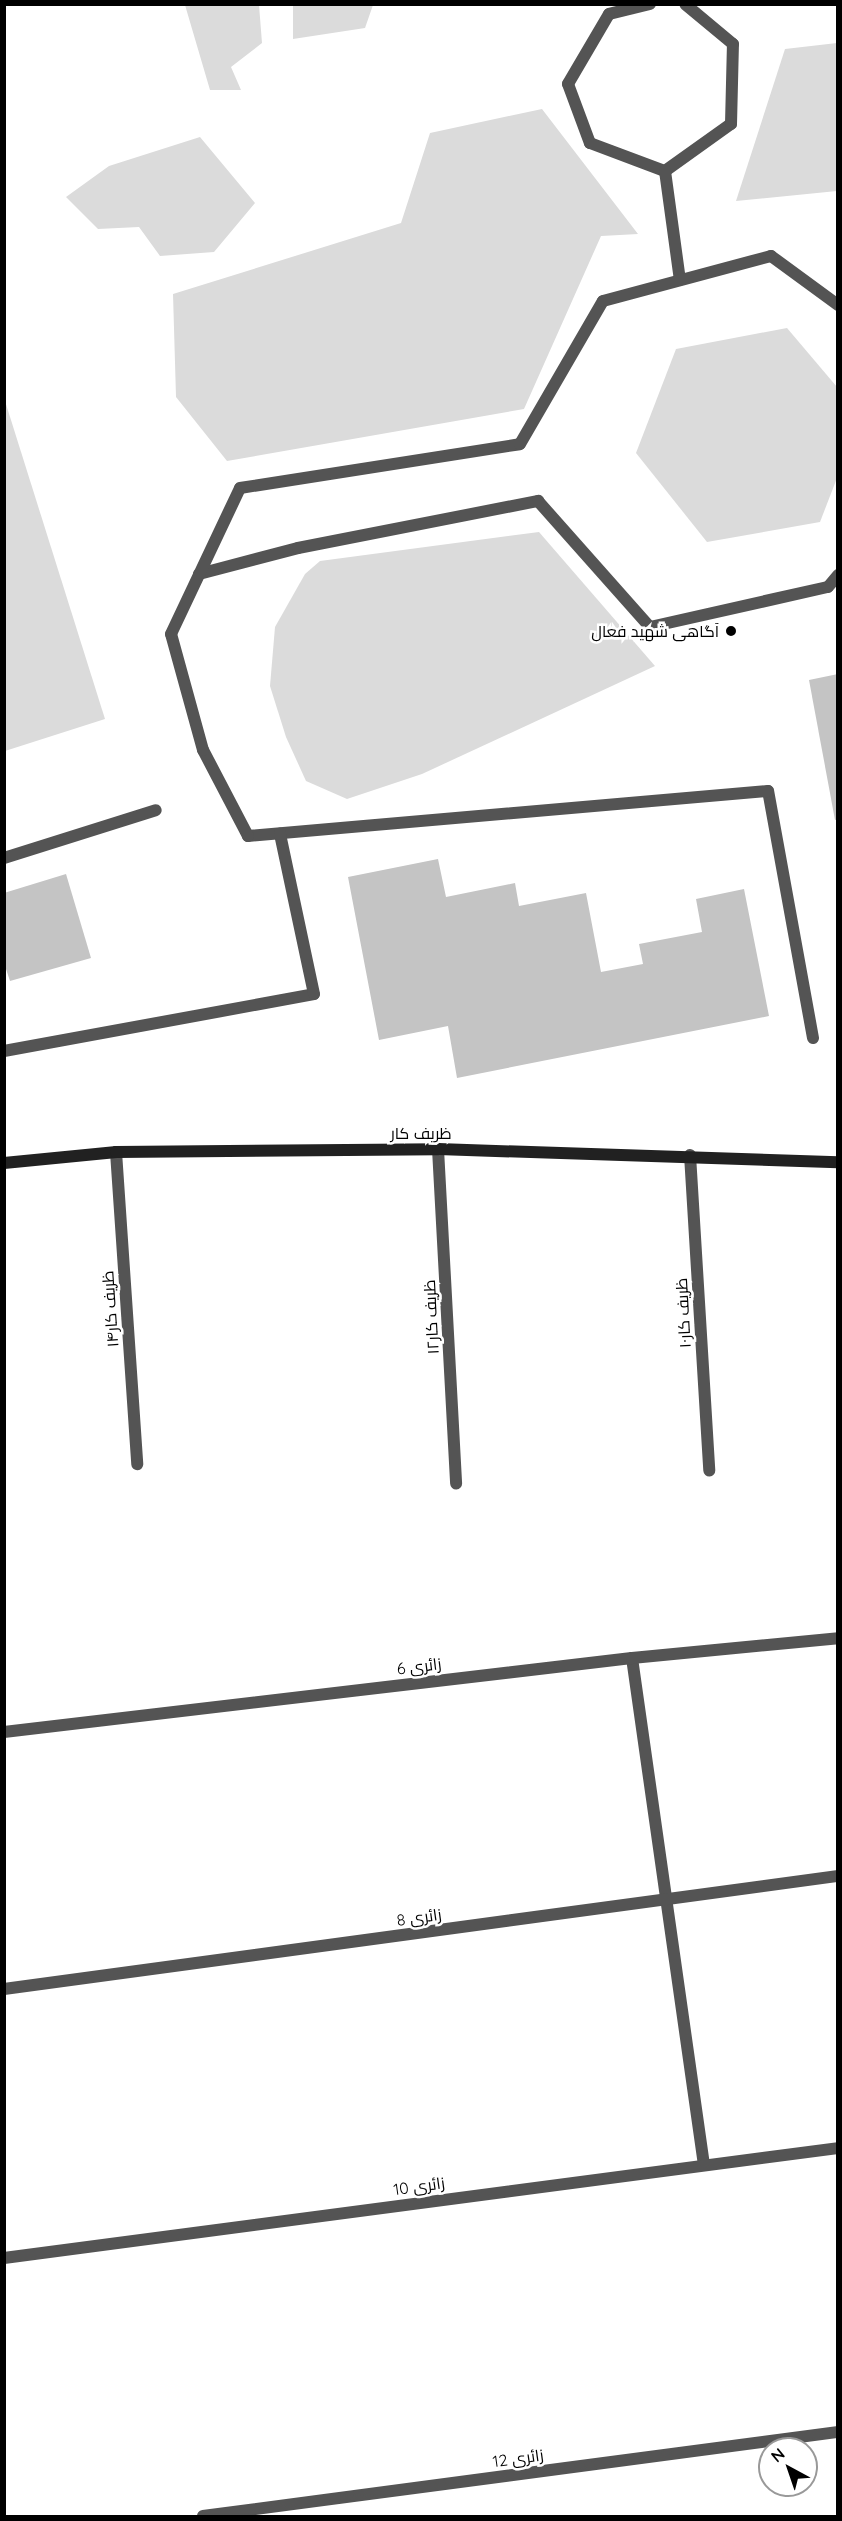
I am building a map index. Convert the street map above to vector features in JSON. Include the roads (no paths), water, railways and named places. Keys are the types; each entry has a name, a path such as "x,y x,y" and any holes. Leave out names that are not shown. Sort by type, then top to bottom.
{"street":[{"path":"650,4 609,14 568,84 590,143 665,171"},
{"path":"665,171 731,124 733,44 685,4"},
{"path":"665,171 680,280"},
{"path":"813,1038 768,791 248,836 203,750 171,634 240,488 520,444 603,301 771,256 837,304"},
{"path":"199,574 298,548 538,501 650,627 828,587 837,575"},
{"path":"4,858 156,810"},
{"path":"4,1051 314,994 280,834"},
{"name":"ظریف کار","path":"4,1163 116,1152 438,1149 690,1155 837,1162"},
{"name":"ظریف کار۱۲","path":"438,1149 456,1484"},
{"name":"ظریف کار۱۴","path":"116,1152 137,1464"},
{"name":"ظریف کار۱۰","path":"690,1155 709,1470"},
{"name":"6 زائری","path":"4,1732 632,1658 837,1638"},
{"path":"632,1658 705,2165"},
{"name":"8 زائری","path":"4,1989 837,1876"},
{"name":"10 زائری","path":"4,2258 837,2148"},
{"name":"12 زائری","path":"203,2517 837,2432"}],"place":[{"name":"آگاهی شهید فعال","path":"731,631"}]}
